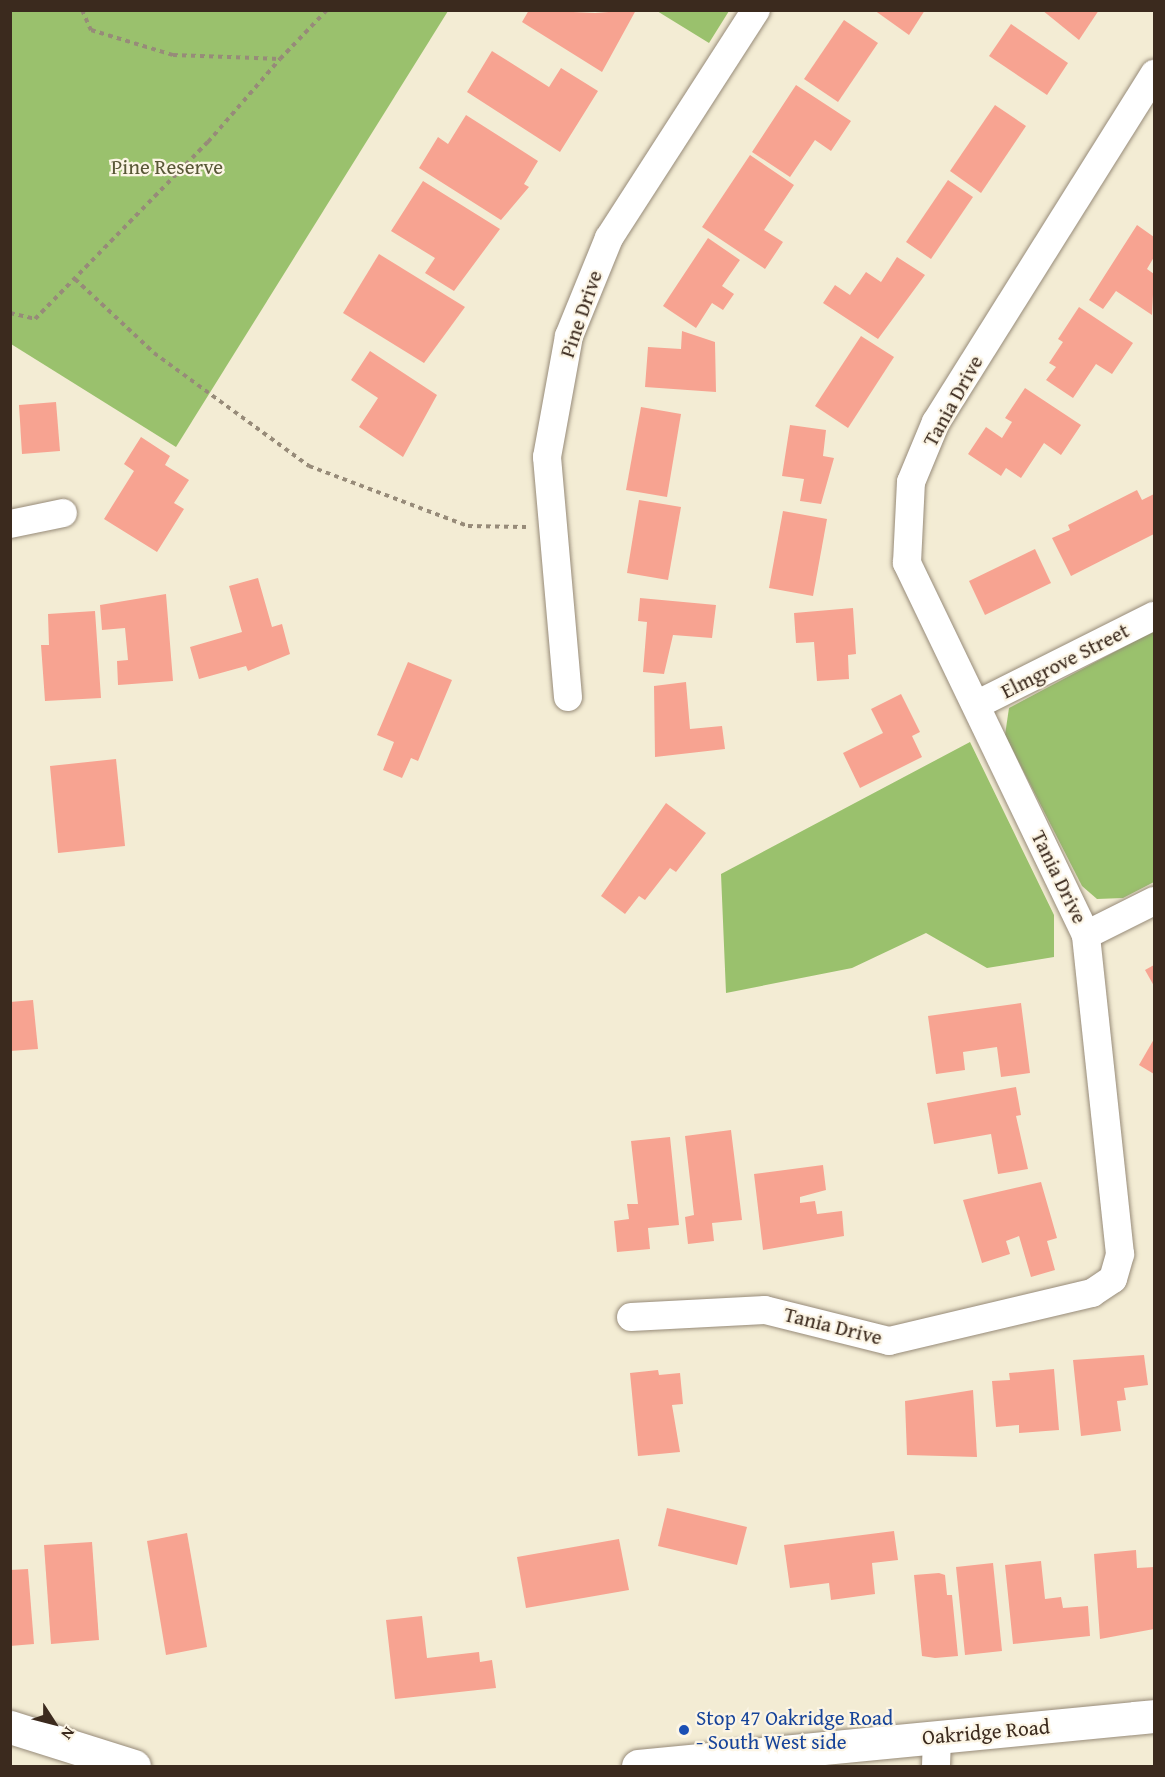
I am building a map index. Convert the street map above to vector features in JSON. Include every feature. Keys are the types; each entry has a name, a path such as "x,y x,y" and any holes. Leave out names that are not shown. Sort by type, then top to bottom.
{"street":[{"name":"Pine Drive","path":"568,697 547,457 569,336 609,238 756,10"},
{"name":"Tania Drive","path":"631,1317 765,1310 889,1341 1092,1293 1113,1278 1120,1254 1086,934 907,563 911,482 936,422 1155,74"},
{"path":"10,524 63,513"},
{"name":"Elmgrove Street","path":"976,705 1155,616"},
{"path":"1086,934 1155,901"},
{"name":"Oakridge Road","path":"638,1767 936,1752 1155,1716"},
{"path":"10,1727 134,1767"}],"path":[{"path":"82,10 91,30 173,55 280,59"},
{"path":"10,313 35,319 327,10"},
{"path":"75,279 153,353 309,466 468,526 553,528"}],"green space":[{"name":"Pine Reserve","path":"10,11 448,11 176,447 11,344"},
{"path":"657,11 729,11 709,43"},
{"path":"1154,631 1154,882 1123,898 1097,899 1082,886 1005,735 1009,708"},
{"path":"970,742 1054,915 1054,957 987,968 926,933 852,968 726,993 721,874"}],"building":[{"path":"529,10 595,13 636,10 602,72 522,22"},
{"path":"874,10 925,10 909,35"},
{"path":"1042,10 1099,10 1079,40"},
{"path":"844,20 878,43 838,102 804,79"},
{"path":"1011,24 1068,63 1047,95 989,56"},
{"path":"492,51 549,87 561,68 598,91 560,152 467,92"},
{"path":"796,85 851,121 831,151 815,140 790,177 752,152"},
{"path":"995,105 1026,126 981,193 950,171"},
{"path":"466,115 538,161 524,184 529,187 501,220 419,168 438,137 448,144"},
{"path":"750,155 794,185 764,230 783,242 765,269 702,227"},
{"path":"948,180 973,197 931,259 906,242"},
{"path":"423,181 500,229 454,291 425,273 435,258 391,231"},
{"path":"1137,225 1154,237 1154,257 1147,269 1154,274 1152,315 1116,291 1103,309 1089,300"},
{"path":"708,238 740,260 722,286 734,294 723,310 712,303 696,328 663,306"},
{"path":"379,254 465,307 424,363 343,313"},
{"path":"897,257 925,275 878,339 823,303 835,285 850,295 866,272 881,282"},
{"path":"1079,307 1133,343 1112,374 1096,364 1073,398 1046,380 1056,367 1049,363 1063,342 1058,339"},
{"path":"682,331 715,342 716,392 645,387 648,347 681,349"},
{"path":"861,336 894,357 848,428 815,406"},
{"path":"370,351 437,395 403,457 359,427 378,398 351,380"},
{"path":"1025,388 1081,425 1061,455 1044,443 1021,478 1006,468 1001,476 968,454 986,427 1002,438 1012,422 1005,418"},
{"path":"56,402 60,451 22,454 19,405"},
{"path":"641,407 681,414 667,497 626,490"},
{"path":"790,425 826,430 823,456 834,458 821,504 800,501 804,479 782,476"},
{"path":"141,437 170,456 165,465 189,480 174,503 184,509 157,552 104,519 134,471 124,464"},
{"path":"1137,490 1142,500 1154,494 1154,534 1071,576 1052,538 1070,530 1068,525"},
{"path":"639,500 681,507 668,580 627,573"},
{"path":"783,511 827,519 813,596 769,588"},
{"path":"1035,549 1051,583 985,615 969,581"},
{"path":"258,578 272,627 282,624 290,654 248,671 246,666 199,679 190,647 242,632 229,586"},
{"path":"166,594 173,681 118,685 117,661 128,660 125,628 102,630 100,605"},
{"path":"640,598 716,605 712,638 673,635 664,674 643,672 647,622 638,621"},
{"path":"853,608 856,654 848,655 849,679 817,681 814,642 796,643 794,613"},
{"path":"95,611 101,698 45,701 41,645 49,645 48,614"},
{"path":"408,662 452,680 418,761 411,758 402,778 383,770 394,742 377,735"},
{"path":"686,682 690,729 722,726 725,749 655,757 654,686"},
{"path":"901,694 920,732 912,736 922,757 860,788 843,753 883,733 871,709"},
{"path":"116,759 125,846 58,853 50,766"},
{"path":"666,803 706,833 676,872 670,868 645,900 639,896 625,914 601,896"},
{"path":"1154,965 1154,986 1145,970"},
{"path":"33,1000 38,1049 10,1051 10,1002"},
{"path":"1021,1003 1030,1073 1001,1077 997,1047 963,1052 965,1070 936,1074 928,1016"},
{"path":"1154,1039 1154,1074 1139,1065"},
{"path":"1016,1087 1021,1115 1016,1116 1028,1169 998,1174 991,1134 934,1144 927,1103"},
{"path":"731,1130 742,1220 712,1223 714,1241 688,1244 685,1217 694,1215 685,1136"},
{"path":"670,1137 679,1225 648,1228 650,1249 617,1252 614,1221 629,1219 627,1204 638,1204 631,1141"},
{"path":"823,1165 826,1190 800,1197 800,1203 815,1201 817,1214 842,1211 844,1236 763,1250 754,1174"},
{"path":"1041,1182 1057,1238 1047,1241 1055,1270 1031,1277 1019,1236 1006,1241 1010,1254 982,1263 963,1200"},
{"path":"1144,1355 1148,1385 1124,1388 1126,1400 1117,1401 1121,1431 1081,1436 1073,1360"},
{"path":"1054,1369 1059,1430 1019,1433 1019,1425 996,1427 992,1381 1010,1380 1009,1373"},
{"path":"658,1370 659,1375 680,1373 683,1404 672,1405 680,1452 638,1456 630,1373"},
{"path":"973,1390 977,1457 907,1455 905,1401"},
{"path":"667,1508 747,1527 737,1565 658,1546"},
{"path":"894,1531 898,1560 872,1563 875,1594 831,1600 829,1583 790,1588 784,1545"},
{"path":"187,1533 207,1647 166,1655 147,1541"},
{"path":"619,1539 629,1590 526,1608 517,1557"},
{"path":"92,1542 99,1640 51,1644 44,1545"},
{"path":"1136,1550 1137,1568 1154,1567 1154,1629 1100,1639 1094,1554"},
{"path":"1041,1561 1045,1599 1061,1597 1063,1608 1088,1606 1090,1636 1013,1644 1005,1565"},
{"path":"993,1563 1002,1651 965,1655 956,1567"},
{"path":"28,1569 34,1644 10,1646 10,1570"},
{"path":"939,1573 945,1575 947,1595 952,1595 958,1656 935,1658 922,1656 914,1575"},
{"path":"422,1616 427,1658 479,1652 480,1662 492,1660 496,1688 395,1699 386,1620"}],"place":[{"name":"Stop 47 Oakridge Road - South West side","path":"684,1730"}]}
